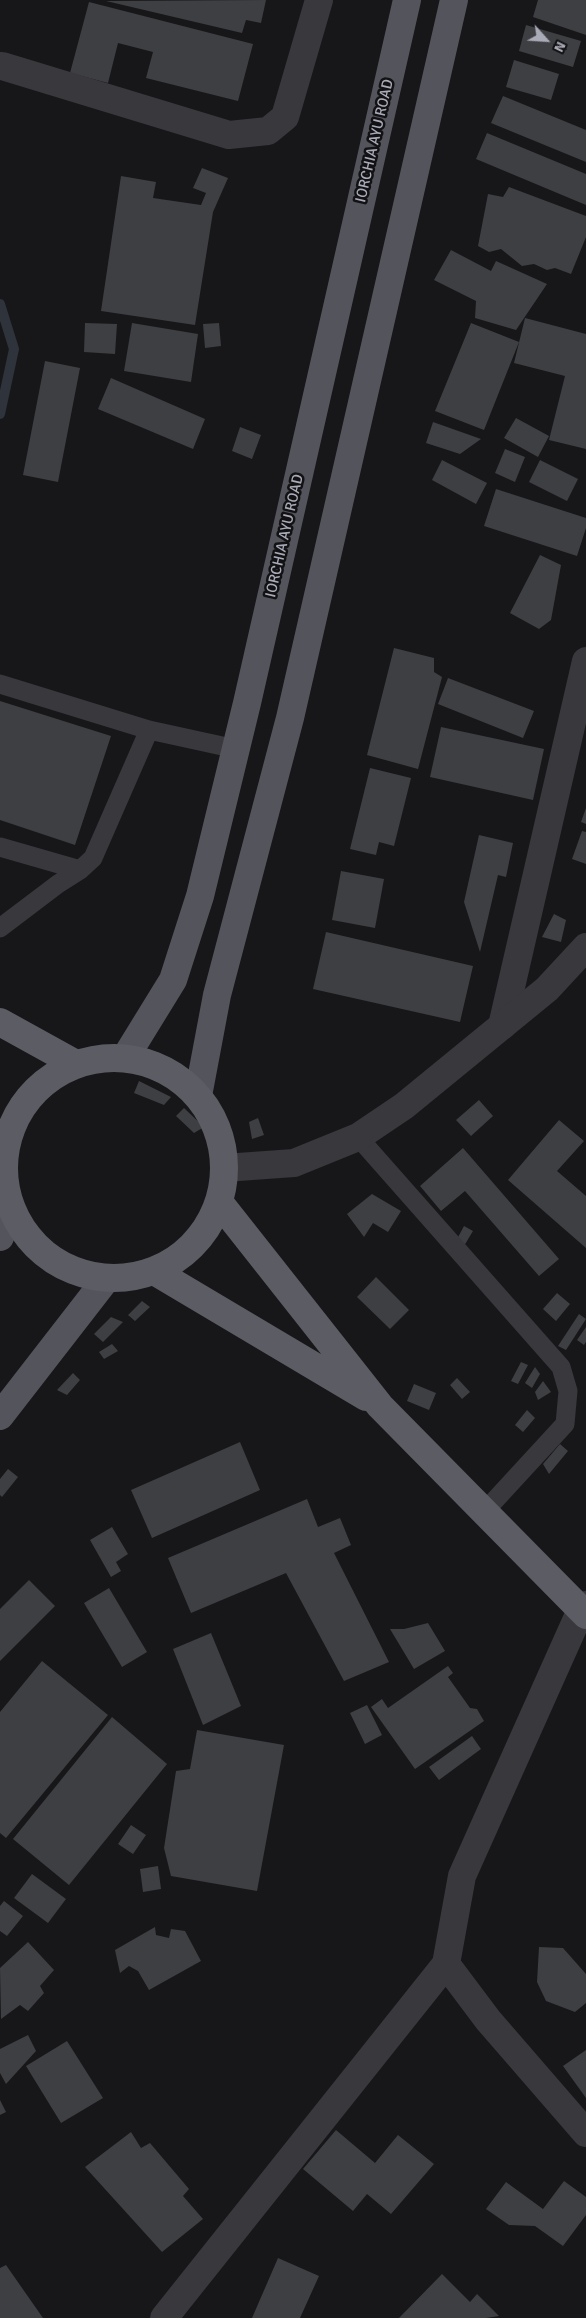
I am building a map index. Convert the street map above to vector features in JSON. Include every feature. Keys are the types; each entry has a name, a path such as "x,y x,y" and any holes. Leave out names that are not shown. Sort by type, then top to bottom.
{"highway":[{"path":"0,1022 76,1064"},
{"path":"100,1058 125,1058 152,1064 178,1076 198,1096 218,1129 224,1168 220,1202 204,1232 182,1255 154,1271 130,1277 107,1278 76,1272 48,1257 27,1235 11,1208 5,1181 3,1148 13,1125 29,1099 50,1078 76,1064 100,1058"},
{"path":"220,1202 380,1406 584,1610"},
{"path":"154,1271 380,1406"}],"main road":[{"name":"IORCHIA AYU ROAD","path":"125,1058 173,980 200,896 236,749 407,0"},
{"path":"198,1096 218,995 290,718 454,0"},
{"path":"0,1237 11,1208"},
{"path":"0,1416 107,1278"}],"street":[{"path":"2,66 229,135 268,131 285,117 319,0"},
{"path":"502,1026 586,661"},
{"path":"224,1168 294,1163 358,1137 404,1106 547,989 586,947"},
{"path":"164,2318 446,1964 462,1876 584,1610"},
{"path":"446,1964 488,2020 586,2133"}],"lane":[{"path":"0,684 149,730 236,749"},
{"path":"0,928 58,884 80,870 93,858 149,730"},
{"path":"0,846 80,870"},
{"path":"358,1137 561,1367 568,1391 565,1424 484,1512"}],"building":[{"path":"266,0 261,23 246,20 242,33 106,1"},
{"path":"538,0 586,0 586,35 533,17"},
{"path":"89,2 253,44 238,101 146,78 153,52 118,43 108,83 70,73"},
{"path":"526,25 581,41 573,67 519,51"},
{"path":"514,60 559,74 551,100 506,87"},
{"path":"503,96 586,130 586,162 491,123"},
{"path":"487,133 586,174 586,205 476,159"},
{"path":"202,168 228,178 213,212 195,325 101,311 121,176 156,182 153,198 201,205 206,193 193,188"},
{"path":"509,187 586,216 586,237 571,274 555,268 547,270 534,264 522,266 501,249 489,252 478,246 488,194 503,197"},
{"path":"451,250 491,271 496,261 547,284 516,330 475,318 476,301 434,280"},
{"path":"525,318 586,334 586,449 549,440 565,376 514,363"},
{"path":"85,323 117,324 115,354 84,352"},
{"path":"132,323 198,334 191,382 124,371"},
{"path":"219,323 221,346 205,348 203,324"},
{"path":"471,323 519,342 484,430 435,411"},
{"path":"45,361 80,368 58,482 23,475"},
{"path":"111,378 205,419 193,449 98,409"},
{"path":"516,418 549,436 538,457 504,438"},
{"path":"433,422 481,439 460,454 426,443"},
{"path":"240,427 261,435 252,459 232,451"},
{"path":"505,449 525,457 515,482 495,473"},
{"path":"442,460 487,483 476,504 432,480"},
{"path":"540,460 578,479 567,501 529,482"},
{"path":"496,489 586,518 586,528 577,556 484,526"},
{"path":"540,555 561,565 551,620 539,629 510,613"},
{"path":"394,648 434,658 434,672 442,677 418,769 367,755"},
{"path":"448,678 534,711 523,738 438,704"},
{"path":"0,701 111,736 75,845 0,820"},
{"path":"441,727 544,749 533,800 430,777"},
{"path":"370,768 411,778 394,846 379,842 376,855 350,849"},
{"path":"586,808 586,824 581,822"},
{"path":"582,831 586,832 586,864 572,859"},
{"path":"479,835 513,843 506,877 498,875 480,952 464,902"},
{"path":"341,871 384,879 375,928 332,920"},
{"path":"554,914 566,920 561,942 542,937"},
{"path":"326,932 473,966 460,1022 313,989"},
{"path":"139,1081 171,1097 164,1105 134,1093"},
{"path":"479,1100 493,1116 471,1136 456,1120"},
{"path":"184,1108 204,1127 194,1133 176,1116"},
{"path":"258,1118 264,1135 252,1139 249,1122"},
{"path":"559,1120 584,1141 557,1171 586,1196 586,1248 508,1180"},
{"path":"463,1148 559,1259 539,1276 465,1191 441,1211 420,1186"},
{"path":"372,1194 401,1211 388,1232 373,1223 364,1237 347,1214"},
{"path":"464,1226 473,1231 464,1246 456,1241"},
{"path":"376,1277 409,1310 390,1329 357,1297"},
{"path":"557,1293 570,1304 556,1321 543,1309"},
{"path":"142,1301 150,1307 135,1321 128,1315"},
{"path":"579,1314 586,1319 566,1350 558,1346"},
{"path":"111,1317 123,1322 103,1342 94,1334"},
{"path":"586,1327 586,1342 584,1345 577,1340"},
{"path":"112,1344 118,1351 104,1359 99,1352"},
{"path":"521,1362 528,1365 518,1384 511,1381"},
{"path":"535,1367 540,1374 532,1388 525,1383"},
{"path":"73,1373 80,1380 67,1395 57,1390"},
{"path":"457,1378 470,1392 462,1399 450,1385"},
{"path":"543,1381 551,1392 538,1400 535,1392"},
{"path":"414,1384 436,1393 429,1410 407,1401"},
{"path":"527,1410 535,1418 523,1432 515,1425"},
{"path":"240,1442 260,1490 152,1538 131,1490"},
{"path":"560,1444 568,1451 549,1474 543,1464"},
{"path":"8,1469 18,1477 2,1497 0,1495 0,1479"},
{"path":"307,1499 318,1527 340,1518 351,1545 334,1553 389,1662 344,1681 286,1573 191,1613 168,1558"},
{"path":"112,1527 128,1554 116,1562 121,1571 111,1577 90,1540"},
{"path":"29,1580 55,1606 0,1661 0,1609"},
{"path":"109,1588 147,1652 122,1667 84,1603"},
{"path":"428,1623 445,1651 414,1669 390,1629 404,1629"},
{"path":"211,1633 241,1706 203,1725 173,1649"},
{"path":"42,1661 108,1715 6,1838 0,1833 0,1712"},
{"path":"448,1666 453,1673 448,1677 470,1708 477,1709 484,1721 415,1769 371,1707 382,1699 388,1708"},
{"path":"367,1705 382,1735 365,1744 350,1713"},
{"path":"112,1717 167,1764 69,1885 13,1839"},
{"path":"197,1730 284,1745 257,1891 171,1876 164,1848 176,1771 190,1769"},
{"path":"472,1736 481,1749 439,1780 429,1767"},
{"path":"131,1825 146,1835 133,1854 118,1844"},
{"path":"158,1866 161,1889 143,1892 140,1869"},
{"path":"32,1874 66,1899 48,1923 14,1898"},
{"path":"4,1901 23,1916 7,1936 0,1931 0,1906"},
{"path":"155,1927 156,1935 169,1938 171,1929 185,1931 201,1961 149,1990 138,1971 129,1966 120,1973 115,1950"},
{"path":"28,1942 54,1970 40,1986 44,1993 28,2011 20,2005 1,2019 0,1968"},
{"path":"539,1947 563,1948 586,1974 586,2003 575,2012 546,2001 537,1982"},
{"path":"28,2035 36,2051 6,2084 0,2073 0,2049"},
{"path":"67,2041 103,2098 61,2123 26,2066"},
{"path":"586,2050 586,2098 563,2066"},
{"path":"0,2100 6,2112 0,2115"},
{"path":"336,2130 375,2163 398,2135 434,2164 391,2214 367,2194 353,2211 303,2169"},
{"path":"131,2132 141,2148 150,2143 189,2189 183,2196 203,2219 162,2252 85,2167"},
{"path":"564,2181 586,2197 586,2215 563,2246 535,2226 509,2225 486,2209 506,2182 543,2209"},
{"path":"278,2258 319,2276 300,2318 252,2318"},
{"path":"6,2265 43,2318 0,2318 0,2268"},
{"path":"442,2274 470,2302 477,2294 499,2316 486,2318 399,2318"}],"waterway":[{"path":"0,304 14,349 0,414"}]}
